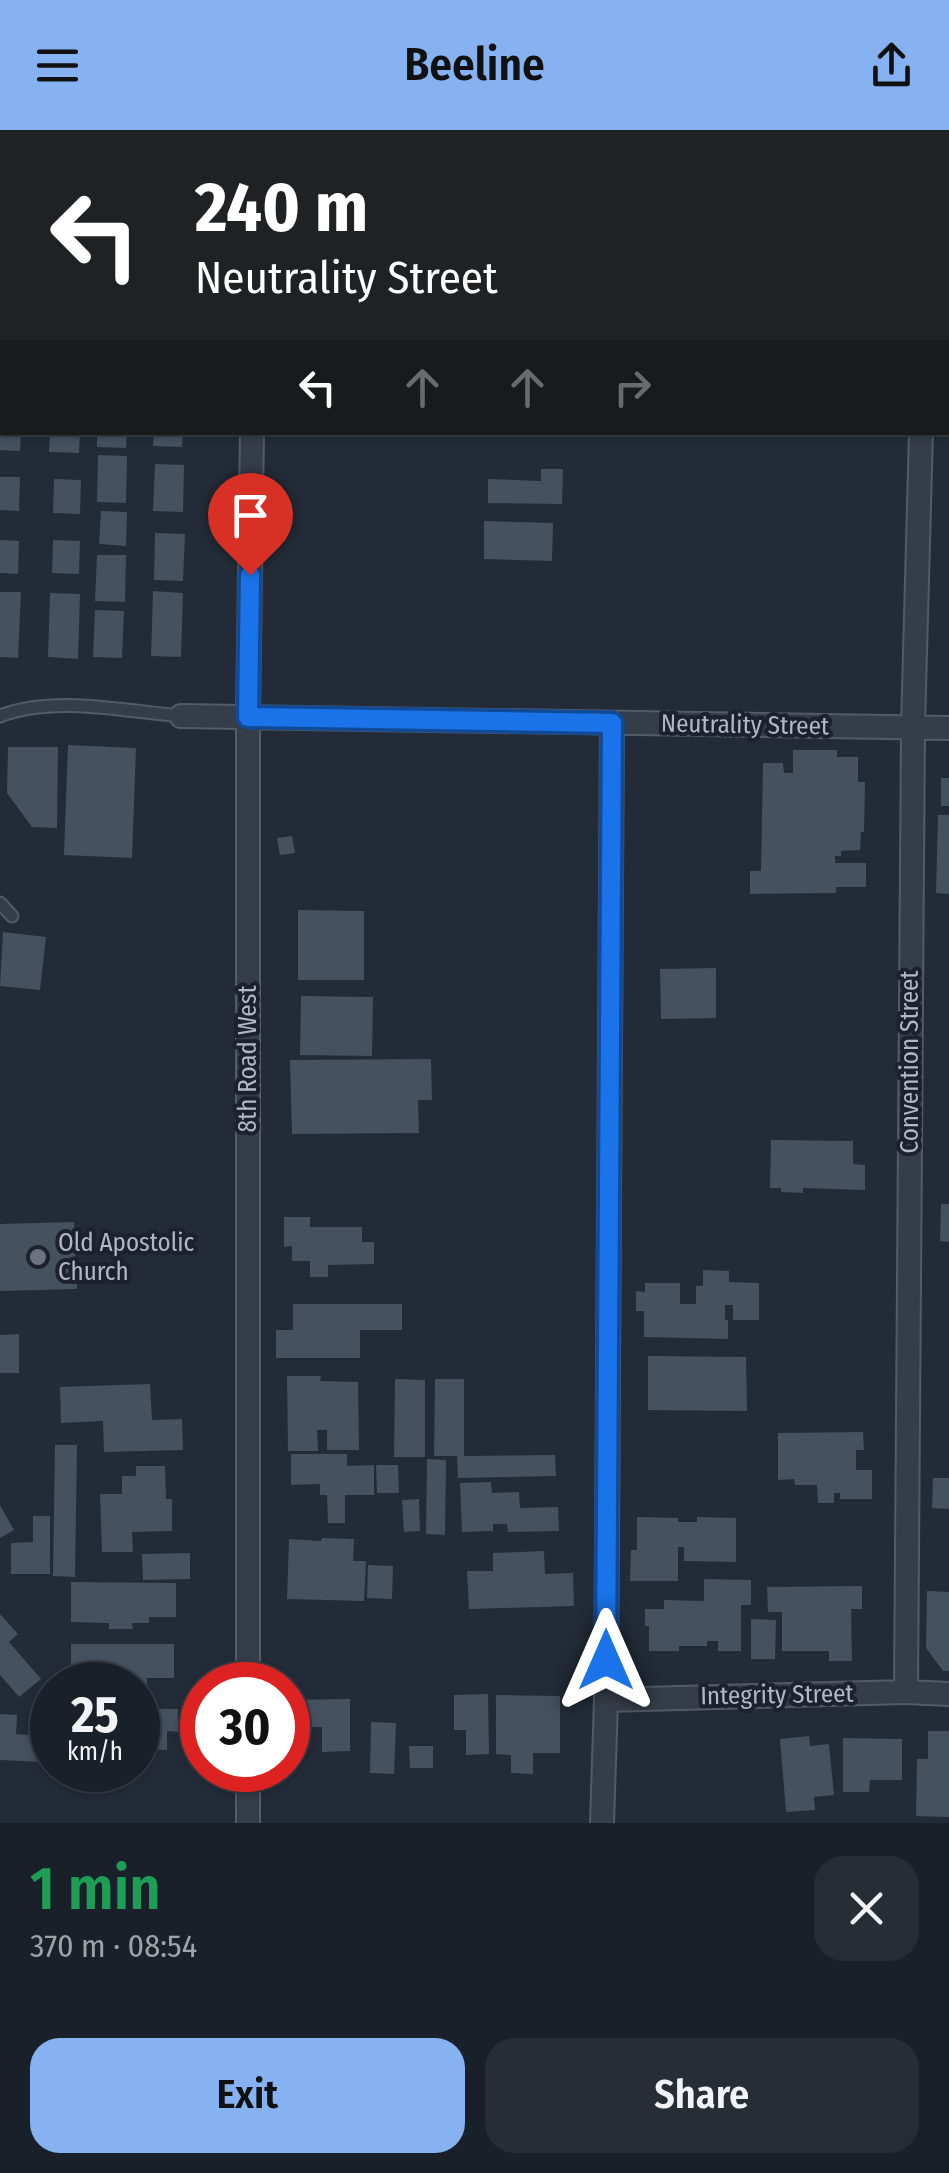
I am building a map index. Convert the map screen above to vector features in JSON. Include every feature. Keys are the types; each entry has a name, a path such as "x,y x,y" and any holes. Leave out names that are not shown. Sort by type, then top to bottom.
{"street":[{"name":"8th Road West","path":"248,1662 248,717 252,435"},
{"name":"Convention Street","path":"906,1692 913,727 921,435"},
{"name":"Neutrality Street","path":"181,716 949,728"},
{"path":"602,1823 612,723"},
{"name":"Integrity Street","path":"606,1700 949,1694"},
{"path":"248,1792 248,1823"}],"lane":[{"path":"0,716 20,708 53,705 181,716"},
{"path":"0,903 12,916"}],"building":[{"path":"0,435 21,435 20,451 0,450"},
{"path":"50,435 80,435 79,453 49,452"},
{"path":"97,435 127,435 126,448 97,447"},
{"path":"154,435 183,435 182,447 153,446"},
{"path":"98,455 127,456 126,503 97,502"},
{"path":"155,464 184,465 183,512 153,511"},
{"path":"541,469 563,469 562,504 488,503 488,479 541,481"},
{"path":"0,477 20,477 19,511 0,510"},
{"path":"54,479 81,480 80,514 53,513"},
{"path":"101,511 127,512 126,546 99,544"},
{"path":"484,521 553,523 552,561 484,559"},
{"path":"155,533 185,534 183,581 154,580"},
{"path":"0,540 19,541 18,574 0,573"},
{"path":"53,540 80,541 79,574 52,573"},
{"path":"97,555 126,555 125,602 95,601"},
{"path":"153,591 183,593 181,657 151,656"},
{"path":"0,592 21,592 18,658 0,657"},
{"path":"50,593 80,594 78,659 48,657"},
{"path":"95,610 124,611 122,658 93,657"},
{"path":"68,745 136,748 132,858 64,855"},
{"path":"8,747 58,747 57,828 32,827 7,793"},
{"path":"793,750 837,750 837,757 858,757 858,782 865,782 864,832 860,850 841,851 841,856 835,856 835,863 866,863 866,887 836,887 836,893 750,894 750,871 761,871 763,763 783,763 784,773 793,773"},
{"path":"941,778 949,778 949,806 941,806"},
{"path":"938,815 949,815 949,894 936,893"},
{"path":"292,836 295,853 280,855 277,838"},
{"path":"298,910 364,911 364,980 298,980"},
{"path":"3,932 46,937 40,990 0,986"},
{"path":"716,968 716,1018 661,1019 660,969"},
{"path":"301,996 373,997 372,1056 300,1055"},
{"path":"431,1059 432,1100 418,1100 419,1133 292,1134 290,1060"},
{"path":"771,1140 853,1141 853,1164 865,1165 865,1190 803,1188 803,1193 770,1188"},
{"path":"941,1204 949,1204 949,1242 940,1241"},
{"path":"284,1217 310,1217 310,1227 362,1227 362,1242 374,1242 374,1264 328,1265 328,1277 310,1277 310,1261 292,1261 292,1246 284,1247"},
{"name":"Old Apostolic Church","path":"74,1222 77,1289 0,1291 0,1224"},
{"path":"703,1270 729,1271 729,1282 759,1283 759,1320 733,1320 733,1305 725,1305 728,1339 644,1337 644,1311 636,1311 636,1291 645,1292 645,1283 680,1283 680,1304 696,1304 696,1286 703,1286"},
{"path":"293,1304 402,1304 402,1330 360,1330 360,1358 276,1358 276,1330 293,1330"},
{"path":"19,1334 19,1373 0,1373 0,1335"},
{"path":"648,1356 746,1357 747,1411 648,1410"},
{"path":"287,1376 358,1382 359,1450 327,1450 327,1430 317,1430 318,1451 288,1451"},
{"path":"395,1379 425,1380 425,1457 394,1457"},
{"path":"435,1379 464,1379 464,1456 555,1455 556,1476 458,1478 457,1456 434,1456"},
{"path":"150,1384 152,1420 182,1419 183,1450 104,1452 103,1421 61,1423 60,1387"},
{"path":"863,1432 864,1450 856,1450 856,1470 872,1470 872,1499 840,1499 840,1493 834,1493 834,1503 818,1503 817,1485 795,1485 794,1479 778,1480 778,1433"},
{"path":"55,1445 77,1445 75,1577 53,1576"},
{"path":"291,1454 347,1454 347,1466 374,1465 374,1495 345,1495 345,1523 328,1523 327,1495 320,1495 320,1484 291,1485"},
{"path":"427,1459 446,1460 445,1535 426,1534"},
{"path":"376,1465 398,1465 399,1493 377,1493"},
{"path":"136,1466 165,1466 166,1499 172,1499 172,1531 132,1532 133,1552 102,1552 100,1494 122,1494 122,1476 136,1476"},
{"path":"933,1478 949,1478 949,1509 932,1508"},
{"path":"491,1482 492,1493 519,1492 520,1508 558,1507 559,1531 508,1532 507,1524 493,1524 493,1531 462,1532 460,1483"},
{"path":"419,1499 420,1531 404,1532 402,1500"},
{"path":"0,1505 14,1530 0,1538"},
{"path":"33,1516 50,1516 50,1574 11,1574 11,1543 33,1542"},
{"path":"637,1517 678,1518 678,1522 697,1522 697,1517 736,1518 736,1562 684,1561 684,1547 678,1547 678,1581 630,1581 631,1550 637,1550"},
{"path":"289,1539 354,1539 353,1561 366,1561 364,1601 287,1599"},
{"path":"544,1551 545,1574 573,1573 574,1606 469,1609 467,1571 493,1571 493,1553"},
{"path":"190,1553 190,1579 143,1580 142,1554"},
{"path":"368,1565 393,1566 392,1599 367,1598"},
{"path":"704,1579 751,1580 751,1605 741,1605 741,1651 718,1651 718,1641 707,1641 707,1646 679,1646 679,1651 649,1651 645,1609 664,1609 664,1600 704,1601"},
{"path":"71,1582 176,1583 176,1617 149,1617 149,1623 132,1623 133,1629 109,1629 109,1623 71,1622"},
{"path":"862,1586 862,1609 851,1609 852,1661 829,1661 829,1651 782,1651 782,1612 768,1612 767,1587"},
{"path":"927,1591 949,1592 949,1671 943,1671 926,1648"},
{"path":"0,1614 18,1634 9,1642 30,1666 30,1688 19,1697 0,1675"},
{"path":"751,1619 776,1620 775,1659 751,1659"},
{"path":"71,1644 174,1644 174,1678 160,1678 160,1662 71,1662"},
{"path":"488,1694 489,1754 466,1755 466,1730 454,1730 454,1695"},
{"path":"496,1695 560,1696 560,1753 533,1753 533,1774 511,1773 511,1755 496,1754"},
{"path":"350,1699 350,1751 322,1752 322,1727 310,1727 310,1700"},
{"path":"160,1709 178,1709 178,1732 167,1731 167,1750 160,1750"},
{"path":"0,1714 17,1715 16,1734 30,1735 30,1761 0,1760"},
{"path":"371,1722 396,1723 394,1774 370,1773"},
{"path":"928,1731 949,1731 949,1817 916,1816 917,1759 928,1759"},
{"path":"809,1736 810,1746 829,1744 834,1795 814,1797 815,1810 786,1812 780,1739"},
{"path":"843,1738 902,1739 902,1780 870,1780 869,1792 843,1792"},
{"path":"409,1746 433,1746 433,1768 410,1768"}],"place":[{"name":"Old Apostolic Church","path":"38,1257"}],"route":[{"path":"250,575 248,717 612,723 606,1660"}]}
